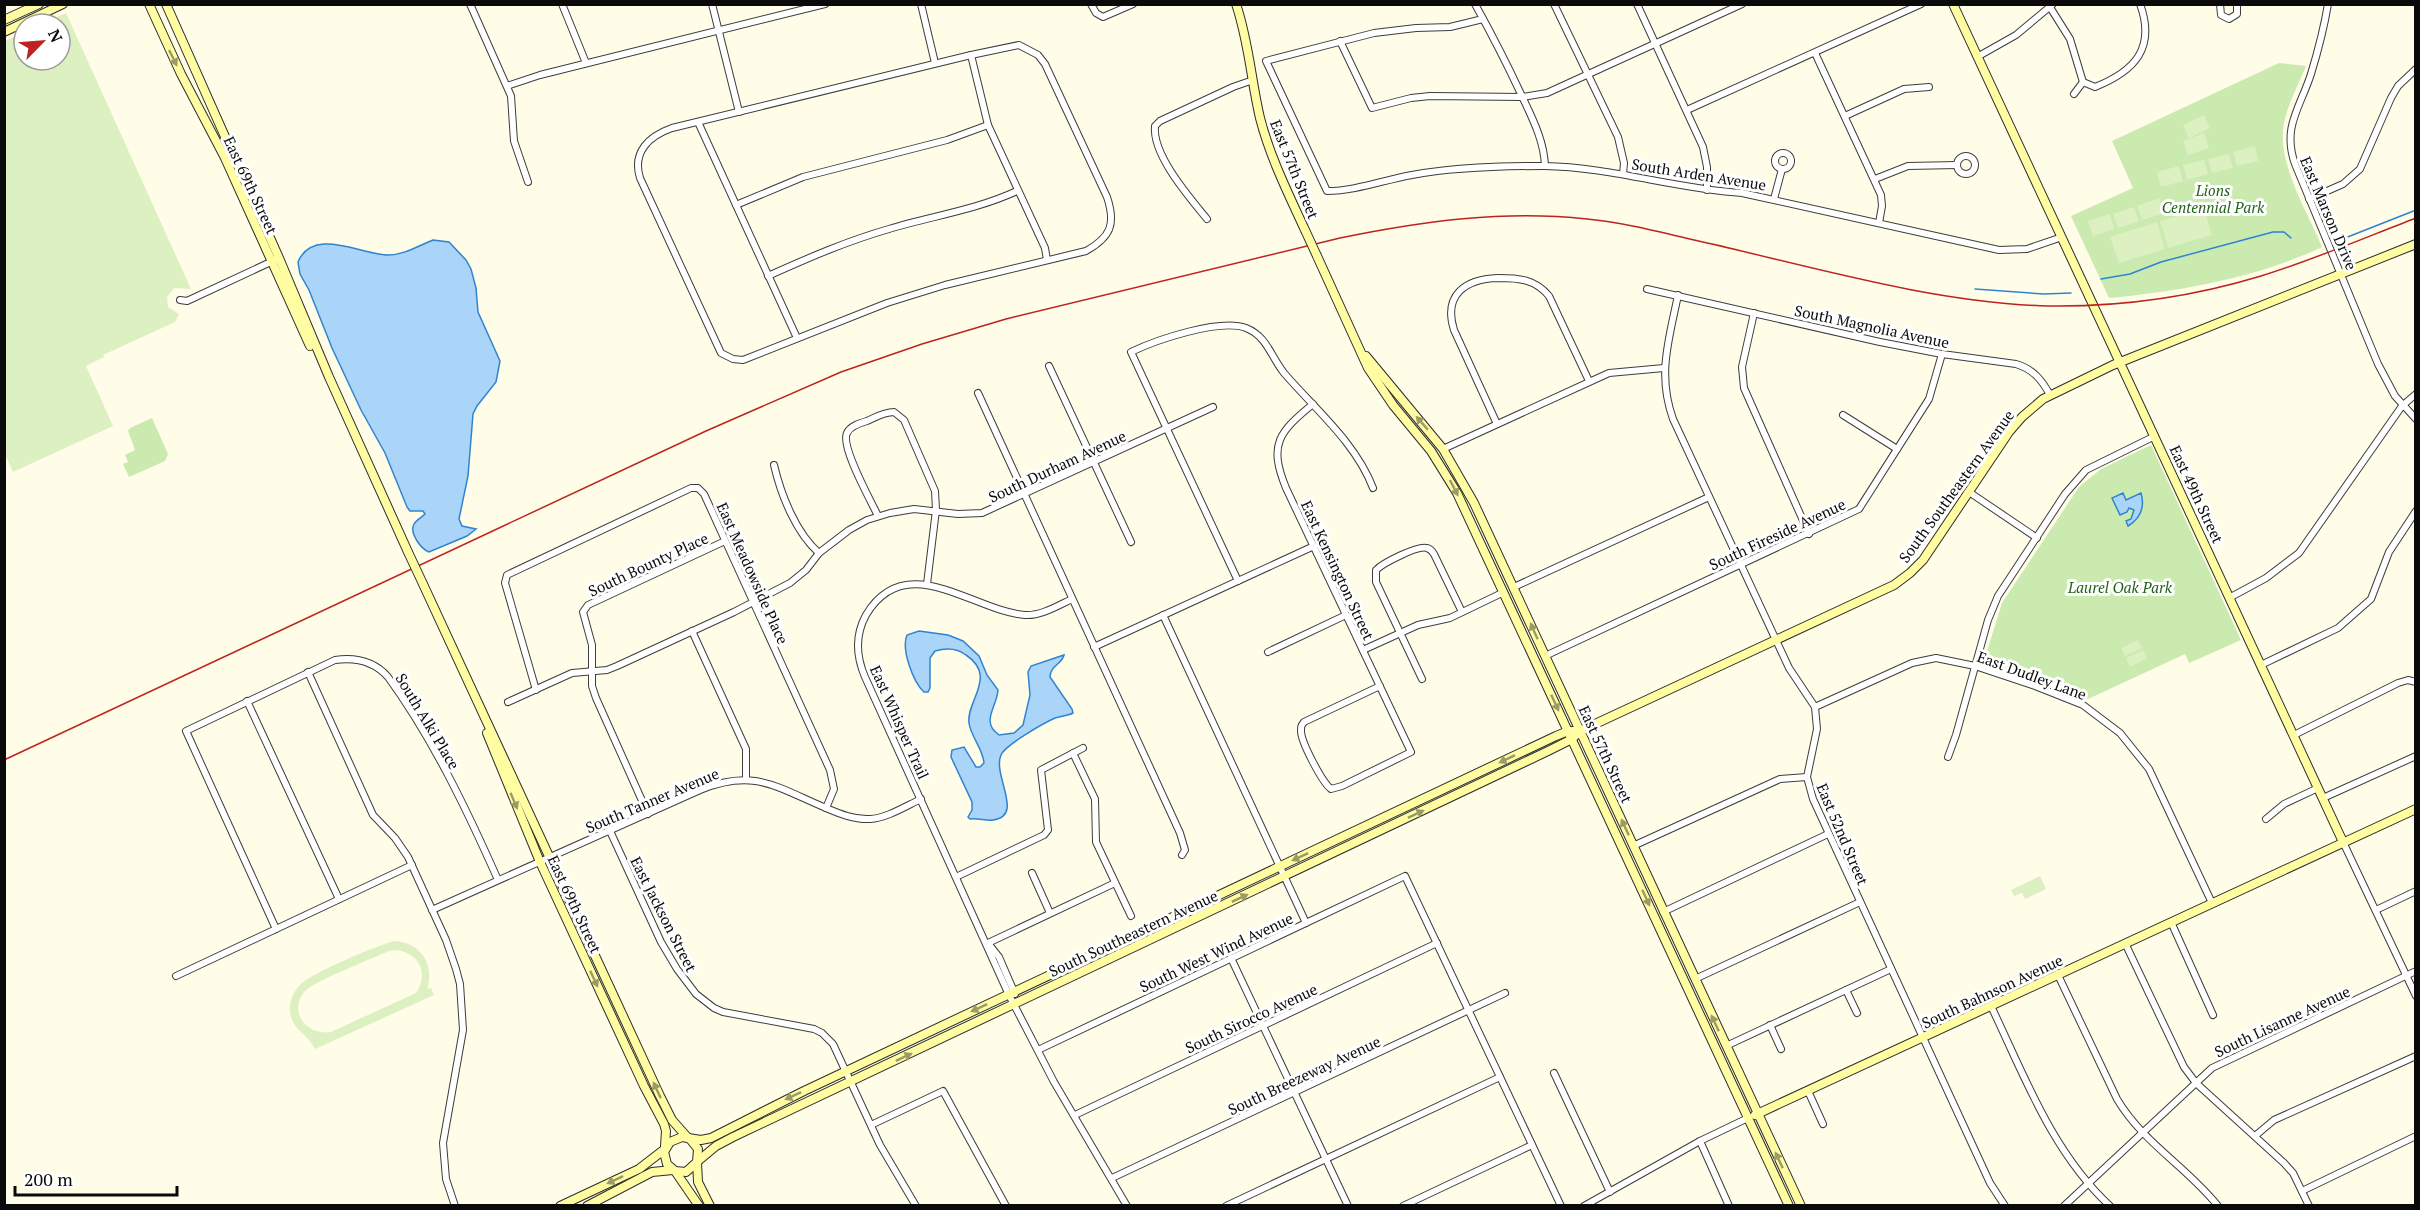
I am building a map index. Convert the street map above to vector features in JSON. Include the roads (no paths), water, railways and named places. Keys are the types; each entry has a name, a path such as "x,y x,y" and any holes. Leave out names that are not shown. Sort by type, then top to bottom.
{"main road":[{"path":"4,20 39,4"},
{"path":"4,32 63,4"},
{"name":"East 69th Street","path":"149,4 177,66 276,260"},
{"name":"East 69th Street","path":"166,4 276,260 310,346 329,377 461,669 667,1111 689,1139"},
{"name":"East 57th Street","path":"1236,4 1248,45 1260,117 1269,147 1305,230 1374,379 1441,465 1474,528 1789,1206"},
{"name":"East 49th Street","path":"1953,4 2343,842"},
{"name":"South Southeastern Avenue","path":"698,1162 716,1146 733,1137 1572,740 1580,731 1881,591 1905,578 1923,560 2017,423 2050,395 2120,362 2415,244"},
{"name":"East 57th Street","path":"1354,335 1376,369 1443,449 1474,503 1800,1206"},
{"path":"1474,528 1506,582 1514,587"},
{"name":"East 69th Street","path":"461,669 540,862 644,1086 664,1124 665,1149"},
{"name":"South Southeastern Avenue","path":"689,1139 711,1138 1568,730 1580,731"},
{"name":"South Bahnson Avenue","path":"1748,1118 2415,808"},
{"path":"560,1206 639,1168 665,1149 674,1139 682,1137 689,1139 698,1149 698,1182 710,1206"},
{"path":"665,1149 665,1161 699,1206"},
{"path":"586,1206 652,1172 686,1172 698,1162"}],"street":[{"path":"470,4 507,86 513,106 514,141 528,182"},
{"path":"562,4 586,63"},
{"path":"712,4 739,112"},
{"path":"507,86 586,63 825,4"},
{"path":"921,4 935,63"},
{"path":"1090,4 1096,13 1103,17 1133,4"},
{"path":"1475,4 1540,137 1545,166"},
{"path":"1554,4 1623,149 1623,174"},
{"path":"1637,4 1706,156 1707,190"},
{"path":"1483,19 1450,27 1399,29 1340,41 1372,108 1430,96 1522,97 1547,93 1655,44 1726,8 1742,4"},
{"path":"1687,110 1922,4"},
{"path":"1977,57 2016,35 2051,5 2070,39 2083,82 2090,87 2103,84 2118,76 2138,60 2145,40 2144,17 2140,4"},
{"path":"2220,4 2221,15 2229,19 2237,14 2236,4"},
{"name":"East Marson Drive","path":"2328,4 2325,25 2311,74 2290,130 2292,157 2378,364 2402,406 2415,419"},
{"name":"East 57th Street","path":"1327,191 1266,61 1340,41"},
{"path":"1011,45 1030,49 1038,55 1045,64 1107,197 1112,221 1104,239 1086,251 945,285 887,303 750,358 733,359 721,353 640,178 637,164 642,148 659,133 935,63 1011,45"},
{"path":"1815,53 1875,179 1882,206 1879,223"},
{"path":"971,55 988,125 1045,248 1047,260"},
{"path":"2309,199 2343,184 2360,169 2391,98 2398,86 2415,69"},
{"path":"1207,219 1176,181 1155,139 1155,126 1160,121 1253,80"},
{"path":"2074,94 2083,82"},
{"path":"1845,116 1904,89 1929,87"},
{"path":"698,122 797,338"},
{"path":"736,205 802,177 946,140 988,125"},
{"path":"1875,179 1908,166 1958,165"},
{"name":"South Arden Avenue","path":"1327,191 1434,171 1479,167 1545,166 1623,174 1707,190 1743,193 1999,250 2019,251 2041,246 2062,237"},
{"path":"1774,199 1782,169"},
{"path":"768,276 842,244 890,228 984,205 1017,191"},
{"path":"180,300 187,301 276,260"},
{"path":"1497,424 1450,318 1457,294 1472,282 1483,279 1519,278 1540,287 1549,296 1589,381"},
{"name":"South Magnolia Avenue","path":"1647,289 1942,354 2025,366 2036,374 2050,395"},
{"path":"1678,295 1664,368 1670,412 1775,640 1795,680 1815,707"},
{"path":"1754,313 1742,367 1744,388 1809,534"},
{"path":"1238,580 1131,352 1159,340 1222,325 1246,328 1265,342 1282,371 1361,463 1373,488"},
{"name":"South Fireside Avenue","path":"1545,656 1858,509 1929,399 1942,354"},
{"path":"1049,366 1131,542"},
{"path":"1443,449 1589,381 1619,371 1664,368"},
{"path":"978,393 1180,833 1185,850 1182,855"},
{"path":"2229,598 2266,578 2298,553 2402,406 2415,394"},
{"name":"East Kensington Street","path":"1312,404 1288,424 1281,436 1278,456 1282,477 1411,752 1342,786 1330,789 1323,783 1300,730 1304,722 1380,686"},
{"name":"South Durham Avenue","path":"508,702 572,673 592,672 617,666 734,612 790,583 806,570 819,553 849,530 878,516 903,510 936,510 958,514 982,513 1213,407"},
{"path":"878,516 848,450 846,438 851,428 888,412 898,413 904,420 932,483 936,510 927,584"},
{"path":"1843,415 1897,449"},
{"path":"1948,757 1988,620 1998,596 2065,494 2086,470 2096,462 2155,436"},
{"path":"774,465 778,482 806,542 819,553"},
{"name":"East Meadowside Place","path":"536,690 505,583 507,575 694,488 704,494 830,770 834,789 826,808"},
{"path":"1969,492 2037,538"},
{"path":"1514,587 1709,497"},
{"path":"2261,665 2338,628 2371,599 2395,540 2415,511"},
{"name":"South Bounty Place","path":"648,813 592,686 592,645 583,617 584,608 725,541"},
{"path":"1094,647 1314,546"},
{"path":"1422,679 1376,582 1375,572 1381,565 1419,548 1426,548 1432,551 1462,612"},
{"name":"East Whisper Trail","path":"1016,1004 999,957 988,943 956,877 861,667 858,642 864,620 881,598 905,586 927,584 1022,615 1040,614 1072,599"},
{"path":"1363,650 1418,625 1442,620 1462,612 1504,592"},
{"path":"1163,615 1305,923"},
{"path":"1268,652 1346,615"},
{"path":"692,631 746,749 746,778"},
{"name":"East Dudley Lane","path":"1815,707 1918,661 1941,658 1975,666 2075,702 2099,716 2120,733 2149,769 2212,903"},
{"name":"South Alki Place","path":"276,929 186,731 335,660 350,659 368,662 382,670 397,689 445,769 469,815 498,880"},
{"path":"308,672 373,815 400,844 412,865 456,969 462,998 464,1030 443,1143 446,1179 455,1206"},
{"path":"2294,735 2398,683 2408,680 2415,682"},
{"path":"247,701 339,899"},
{"name":"East 52nd Street","path":"1815,707 1818,729 1807,777 1813,799 1990,1183 2005,1206"},
{"path":"956,877 1044,835 1048,830 1041,770 1083,748"},
{"path":"1073,753 1095,799 1096,842 1131,916"},
{"path":"2323,798 2415,756"},
{"path":"1633,846 1780,779 1807,777"},
{"name":"South Tanner Avenue","path":"432,910 711,785 746,778 764,782 844,816 870,819 886,815 921,799"},
{"path":"2266,819 2284,804 2318,788"},
{"name":"East Jackson Street","path":"610,831 661,942 686,984 714,1008 723,1012 814,1029 822,1033 832,1044 871,1125 916,1206"},
{"path":"1663,912 1828,834"},
{"name":"East 49th Street","path":"2343,842 2415,996"},
{"path":"176,976 412,865"},
{"path":"1032,873 1050,913"},
{"name":"South West Wind Avenue","path":"1038,1050 1405,876 1437,944"},
{"path":"988,943 1115,882"},
{"path":"2376,910 2415,891"},
{"path":"1695,979 1860,902"},
{"path":"2171,922 2213,1015"},
{"path":"2125,943 2178,1056 2196,1083 2293,1173 2309,1206"},
{"path":"1437,944 1561,1206"},
{"name":"South Sirocco Avenue","path":"1075,1115 1437,944"},
{"path":"1231,958 1348,1206"},
{"path":"1726,1046 1891,969"},
{"name":"South Lisanne Avenue","path":"2064,1206 2219,1064 2415,971"},
{"path":"2058,975 2117,1099 2142,1133 2218,1206"},
{"path":"1846,990 1857,1013"},
{"name":"South Breezeway Avenue","path":"1112,1178 1506,993"},
{"path":"1016,1004 1054,1082 1127,1206"},
{"path":"1991,1006 2050,1128 2068,1158 2110,1206"},
{"path":"1770,1025 1781,1048"},
{"path":"2254,1136 2274,1120 2415,1056"},
{"path":"1554,1073 1610,1192"},
{"path":"1226,1206 1500,1077"},
{"path":"871,1125 943,1091 1006,1206"},
{"path":"1808,1091 1823,1124"},
{"name":"South Bahnson Avenue","path":"1584,1206 1700,1141 1748,1118"},
{"path":"2302,1191 2415,1136"},
{"path":"1700,1141 1729,1206"},
{"path":"1403,1206 1532,1144"}],"water":[{"path":"433,240 449,242 466,260 471,269 476,288 478,312 500,361 496,382 473,414 468,476 459,519 462,526 476,529 467,536 429,552 419,544 413,532 415,523 425,514 423,511 410,511 407,507 385,453 361,410 332,348 309,290 300,274 298,262 305,251 326,244 394,255"},
{"path":"2123,493 2126,500 2141,493 2142,498 2139,516 2128,526 2126,521 2131,519 2134,510 2129,508 2127,512 2120,515 2112,498"},
{"path":"919,631 948,635 963,641 979,656 987,675 998,690 990,720 993,730 999,735 1014,733 1023,725 1030,695 1028,672 1031,666 1064,655 1052,670 1050,677 1073,713 1055,718 1034,729 1017,740 1001,755 1000,773 1007,803 1002,817 990,820 968,817 972,810 972,802 951,757 952,750 964,747 976,767 984,763 969,723 969,715 980,680 980,671 975,663 959,651 943,649 935,651 930,658 930,688 928,692 924,692 912,673 906,648 907,635"}],"waterway":[{"path":"2340,240 2416,210"},
{"path":"2101,279 2130,274 2161,262 2273,232 2284,232 2291,238"},
{"path":"1975,289 2044,294 2071,293"}],"railway":[{"path":"4,760 706,431 841,372 922,344 1006,319 1340,238 1463,219 1525,216 1587,219 1618,223 1921,292 2006,304 2075,306 2155,299 2209,290 2300,263 2416,218"}],"park label":[{"name":"Lions Centennial Park","path":"2213,198"},
{"name":"Laurel Oak Park","path":"2120,587"}]}
